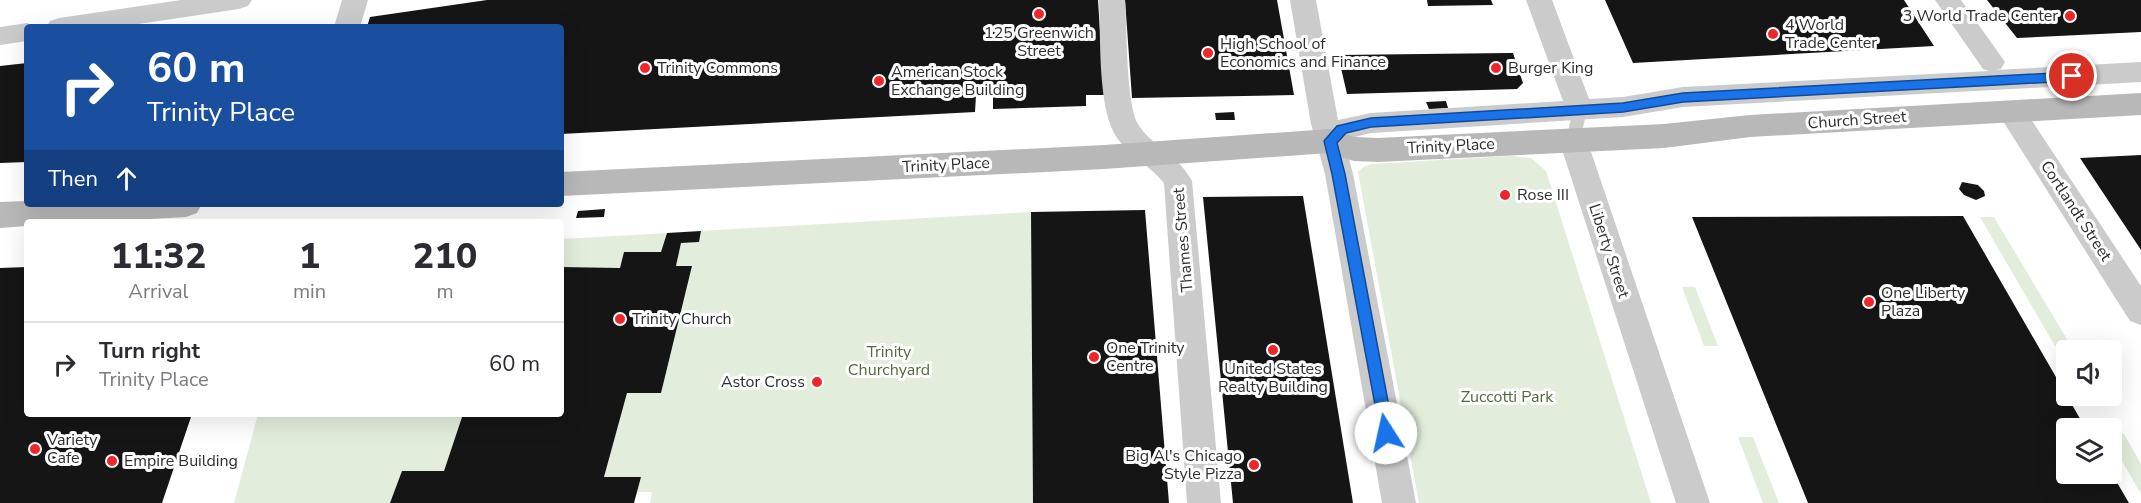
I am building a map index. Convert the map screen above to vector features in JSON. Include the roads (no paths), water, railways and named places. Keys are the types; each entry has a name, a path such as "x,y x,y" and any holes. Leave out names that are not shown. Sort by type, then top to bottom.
{"main road":[{"name":"Church Street","path":"1573,140 1664,136 1750,126 2141,104"},
{"name":"Trinity Place","path":"564,184 1151,154 1330,141 1348,148 1365,150 1573,140"},
{"path":"0,215 135,207"}],"street":[{"path":"79,24 239,0"},
{"path":"347,24 355,0"},
{"name":"Thames Street","path":"1112,0 1121,112 1125,128 1151,154 1167,165 1178,181 1204,503"},
{"path":"1303,0 1330,141 1339,174 1399,503"},
{"path":"1539,0 1580,110"},
{"path":"1948,0 1992,62"},
{"path":"0,36 24,32"},
{"name":"Church Street","path":"1580,110 1632,106 1683,97 2141,72"},
{"name":"Trinity Place","path":"1330,141 1342,129 1371,123 1580,110"},
{"name":"Cortlandt Street","path":"2011,111 2141,312"},
{"name":"Liberty Street","path":"1573,140 1693,503"}],"lane":[{"path":"1573,140 1580,110"}],"place":[{"name":"125 Greenwich Street","path":"1039,14"},
{"name":"3 World Trade Center","path":"2070,16"},
{"name":"4 World Trade Center","path":"1773,34"},
{"name":"High School of Economics and Finance","path":"1208,53"},
{"name":"Trinity Commons","path":"645,68"},
{"name":"Burger King","path":"1496,68"},
{"name":"American Stock Exchange Building","path":"879,81"},
{"name":"Rose III","path":"1505,195"},
{"name":"One Liberty Plaza","path":"1869,302"},
{"name":"Trinity Church","path":"620,319"},
{"name":"United States Realty Building","path":"1273,350"},
{"name":"One Trinity Centre","path":"1094,357"},
{"name":"Astor Cross","path":"817,382"},
{"name":"Variety Cafe","path":"35,449"},
{"name":"Empire Building","path":"112,461"},
{"name":"Big Al's Chicago Style Pizza","path":"1254,465"}],"park label":[{"name":"Trinity Churchyard","path":"889,361"},
{"name":"Zuccotti Park","path":"1507,397"}]}
